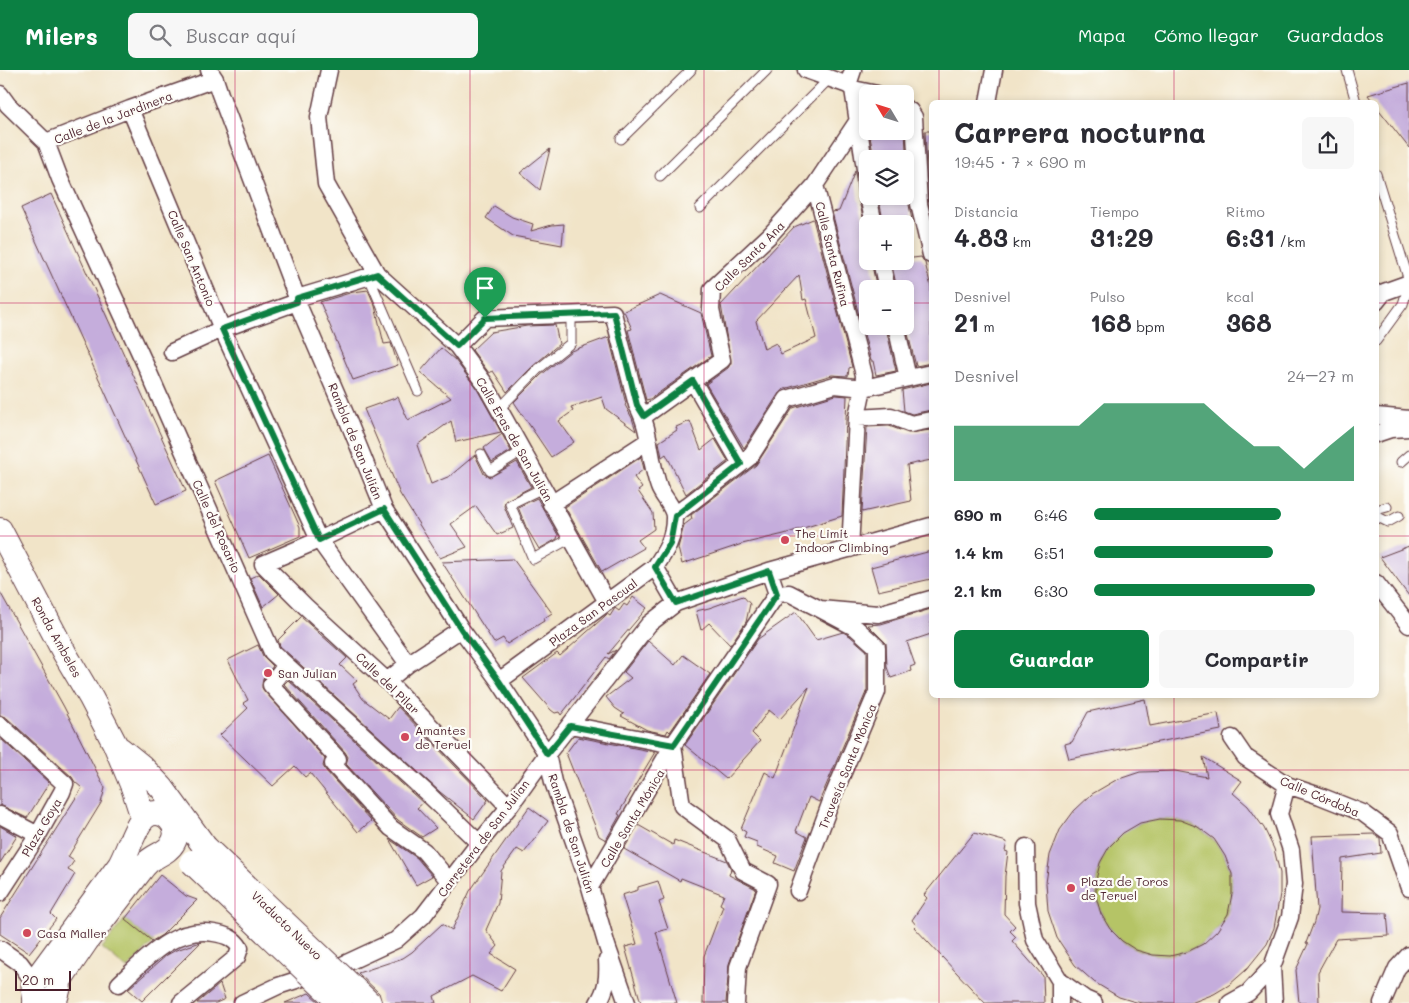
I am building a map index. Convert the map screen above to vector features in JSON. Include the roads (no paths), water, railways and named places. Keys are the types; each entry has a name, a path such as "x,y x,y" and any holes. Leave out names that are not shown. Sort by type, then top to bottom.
{"main road":[{"name":"Ronda Ambeles","path":"0,530 65,654 121,753 147,820"},
{"name":"Ronda Ambeles","path":"121,753 127,823 127,854"},
{"name":"Ronda Ambeles","path":"121,753 141,766 162,788 199,854"},
{"name":"Ronda Ambeles","path":"147,820 171,819 169,843"},
{"name":"Ronda Ambeles","path":"147,820 137,836 143,848 148,851 169,843 199,854"},
{"path":"45,991 73,927 115,872 147,820"},
{"path":"45,991 141,870 169,843"},
{"name":"Viaducto Nuevo","path":"199,854 340,1003"},
{"name":"Viaducto Nuevo","path":"199,854 369,1003"}],"street":[{"name":"Calle Eras de San Julián","path":"330,70 319,117 326,184 373,276 457,346 485,384 608,602"},
{"path":"806,70 830,78 851,81 862,150"},
{"path":"988,100 994,70"},
{"name":"Calle de la Jardinera","path":"0,94 8,105 46,142 130,109 213,73"},
{"name":"Rambla de San Julián","path":"213,73 297,300 384,509 461,629 499,681 547,754 553,782 590,887 607,946"},
{"name":"Calle San Antonio","path":"130,109 222,329 319,540 408,664"},
{"path":"914,117 919,204 929,246"},
{"name":"Calle Santa Rufina","path":"850,549 857,418 864,388 864,375 815,185 858,120"},
{"name":"Calle del Rosario","path":"46,142 60,179 149,372 272,652 426,792 479,843"},
{"name":"Calle Santa Ana","path":"644,416 722,360 711,310 712,289 770,235 815,185"},
{"path":"172,352 222,329 297,300 373,276"},
{"path":"1379,298 1384,292 1409,283"},
{"path":"457,346 485,318 614,313 637,405 644,416 659,489 675,516 670,544 655,567 676,603"},
{"path":"898,335 908,378"},
{"path":"675,516 750,457 787,400 835,385 864,388 929,373"},
{"path":"693,381 741,464"},
{"path":"857,418 891,416 911,424 929,420"},
{"path":"1379,416 1409,419"},
{"path":"1379,433 1390,429 1409,428"},
{"path":"552,504 648,441"},
{"path":"319,540 384,509"},
{"name":"Carretera de San Julian","path":"242,1003 278,986 340,966 396,940 423,916 649,624 676,603 769,571 929,527"},
{"name":"Calle del Pilar","path":"319,540 263,564 305,606 387,681 509,807"},
{"name":"Plaza San Pascual","path":"499,681 655,567"},
{"path":"769,571 777,594"},
{"path":"1379,587 1409,625"},
{"name":"Travesía Santa Mónica","path":"777,594 788,593 856,628 877,647 877,692 833,796 798,891"},
{"name":"Calle Santa Mónica","path":"590,887 674,745 777,594"},
{"path":"820,609 878,614 929,600"},
{"path":"387,681 408,664 461,629"},
{"path":"286,665 271,685 391,828 424,852 450,882"},
{"name":"Plaza Goya","path":"0,725 65,784 38,835 0,893"},
{"path":"570,726 674,745 682,806 727,840 743,871 768,884 738,967 736,1003"},
{"name":"Calle Córdoba","path":"1232,738 1245,757 1287,784 1363,813 1390,833 1409,888"},
{"path":"1230,1003 1248,993 1272,967 1290,917 1294,884 1291,850 1279,814 1287,784"},
{"path":"0,815 38,835"},
{"path":"1026,847 1027,903 1035,940 1060,981 1085,999 1094,1003"},
{"path":"119,984 153,951 180,936 198,932 212,932 225,935 234,940 240,948 237,957 181,1003"},
{"path":"598,1003 605,992 608,977 607,946"},
{"path":"607,946 627,1003"},
{"path":"0,950 20,963 45,991"},
{"path":"1382,1003 1397,968 1409,955"},
{"path":"1272,967 1274,1003"},
{"path":"1060,981 1060,1003"}],"lane":[{"path":"622,139 691,70"},
{"path":"660,176 767,70"},
{"path":"1346,70 1355,100"},
{"path":"700,208 830,78"},
{"path":"1379,184 1409,283 1403,304 1379,337"},
{"path":"373,276 418,391"},
{"path":"499,409 537,370 571,343 571,314"},
{"path":"481,454 490,471 522,452"},
{"path":"1401,462 1409,455"},
{"path":"542,488 510,504 533,559 571,538"},
{"path":"1379,509 1387,507"},
{"path":"1379,518 1388,522 1400,516"}],"place":[{"name":"The Limit Indoor Climbing","path":"785,540"},
{"name":"San Julian","path":"268,673"},
{"name":"Amantes de Teruel","path":"405,737"},
{"name":"Plaza de Toros de Teruel","path":"1071,888"},
{"name":"Casa Maller","path":"27,933"}]}
